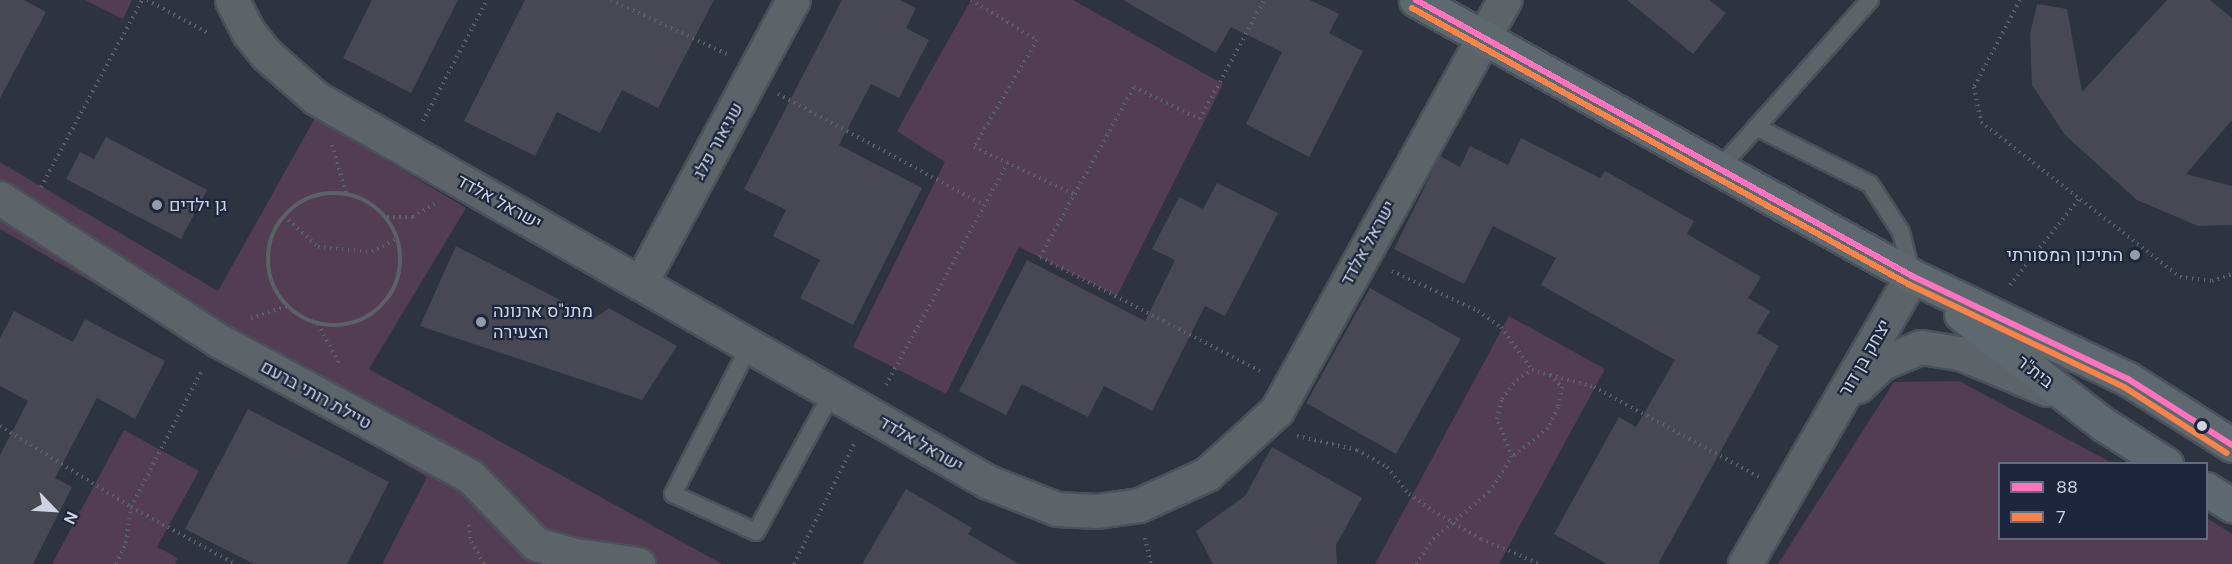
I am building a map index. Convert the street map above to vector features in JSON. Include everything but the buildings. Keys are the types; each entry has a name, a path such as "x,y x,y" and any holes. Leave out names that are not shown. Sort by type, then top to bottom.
{"street":[{"name":"ישראל אלדד","path":"232,0 267,55 316,98 641,282 869,415 1023,499 1057,509 1097,511 1139,505 1207,474 1282,398 1481,37 1504,0"},
{"name":"שניאור פלג","path":"641,282 793,0"},
{"name":"בית\"ר","path":"1416,0 1912,276 2128,379 2232,445"},
{"name":"טיילת רותי ברעם","path":"13,206 218,340 471,477 536,544 570,554 638,564"},
{"name":"בית\"ר","path":"1912,276 2073,402 2163,462"},
{"name":"יצחק בן דור","path":"1745,564 1912,276"},
{"name":"בית\"ר","path":"1921,347 1960,353 2004,369 2073,402"},
{"name":"יצחק בן דור","path":"1818,441 1861,381 1882,363 1921,347"},
{"path":"2208,490 2232,505"}],"lane":[{"path":"1718,170 1870,0"},
{"path":"1756,127 1870,184 1901,232 1912,276"},
{"path":"750,345 673,494 756,532 832,393"}],"path":[{"path":"13,206 142,0"},
{"path":"407,150 487,0"},
{"path":"611,0 754,74 984,205"},
{"path":"971,0 1037,40 974,147 1074,194"},
{"path":"1264,0 1200,119 1134,87 1040,257 1282,398 1296,435 1357,450 1387,467 1409,494 1452,522 1540,564"},
{"path":"2020,0 1974,87 1981,122 2180,277 2212,281 2232,274"},
{"path":"339,111 332,144 346,194"},
{"path":"794,564 869,415 1008,162"},
{"path":"387,218 413,217 434,204 454,177"},
{"path":"323,193 346,194 369,202 387,218 397,238 400,261 396,284 384,303 363,319 342,326 318,324 297,315 273,287 268,265 270,242 284,216 301,201 323,193"},
{"path":"1988,312 2079,199"},
{"path":"284,216 318,247 372,252 397,238"},
{"path":"1361,257 1478,311 1501,327 1532,370 1594,387 1787,492"},
{"path":"116,564 126,543 131,507 218,340"},
{"path":"1512,457 1497,419 1502,399 1516,380 1532,370"},
{"path":"1416,564 1433,539 1489,492 1512,457 1548,428 1558,407 1562,387 1550,375"},
{"path":"0,426 131,507 235,564"}],"shaded area":[{"path":"85,0 132,0 123,19"},
{"path":"971,0 1073,0 1223,84 1117,296 1019,247 946,394 853,347 945,162 897,131"},
{"path":"315,118 466,208 369,369 722,564 382,564 427,477 0,229 0,162 218,291"},
{"path":"1509,316 1605,369 1499,564 1375,564"},
{"path":"1959,381 2110,462 1998,462 1998,540 2208,540 2208,519 2232,534 2232,564 1778,564 1894,382"},
{"path":"124,430 199,471 157,547 178,558 175,564 52,564"}],"transit line":[{"name":"88","path":"1416,0 1912,276 2128,379 2232,445"},
{"name":"7","path":"1412,8 1908,284 2124,387 2227,453"}],"place":[{"name":"גן ילדים","path":"157,205"},
{"name":"התיכון המסורתי","path":"2135,255"},
{"name":"מתנ\"ס ארנונה הצעירה","path":"481,322"}]}
